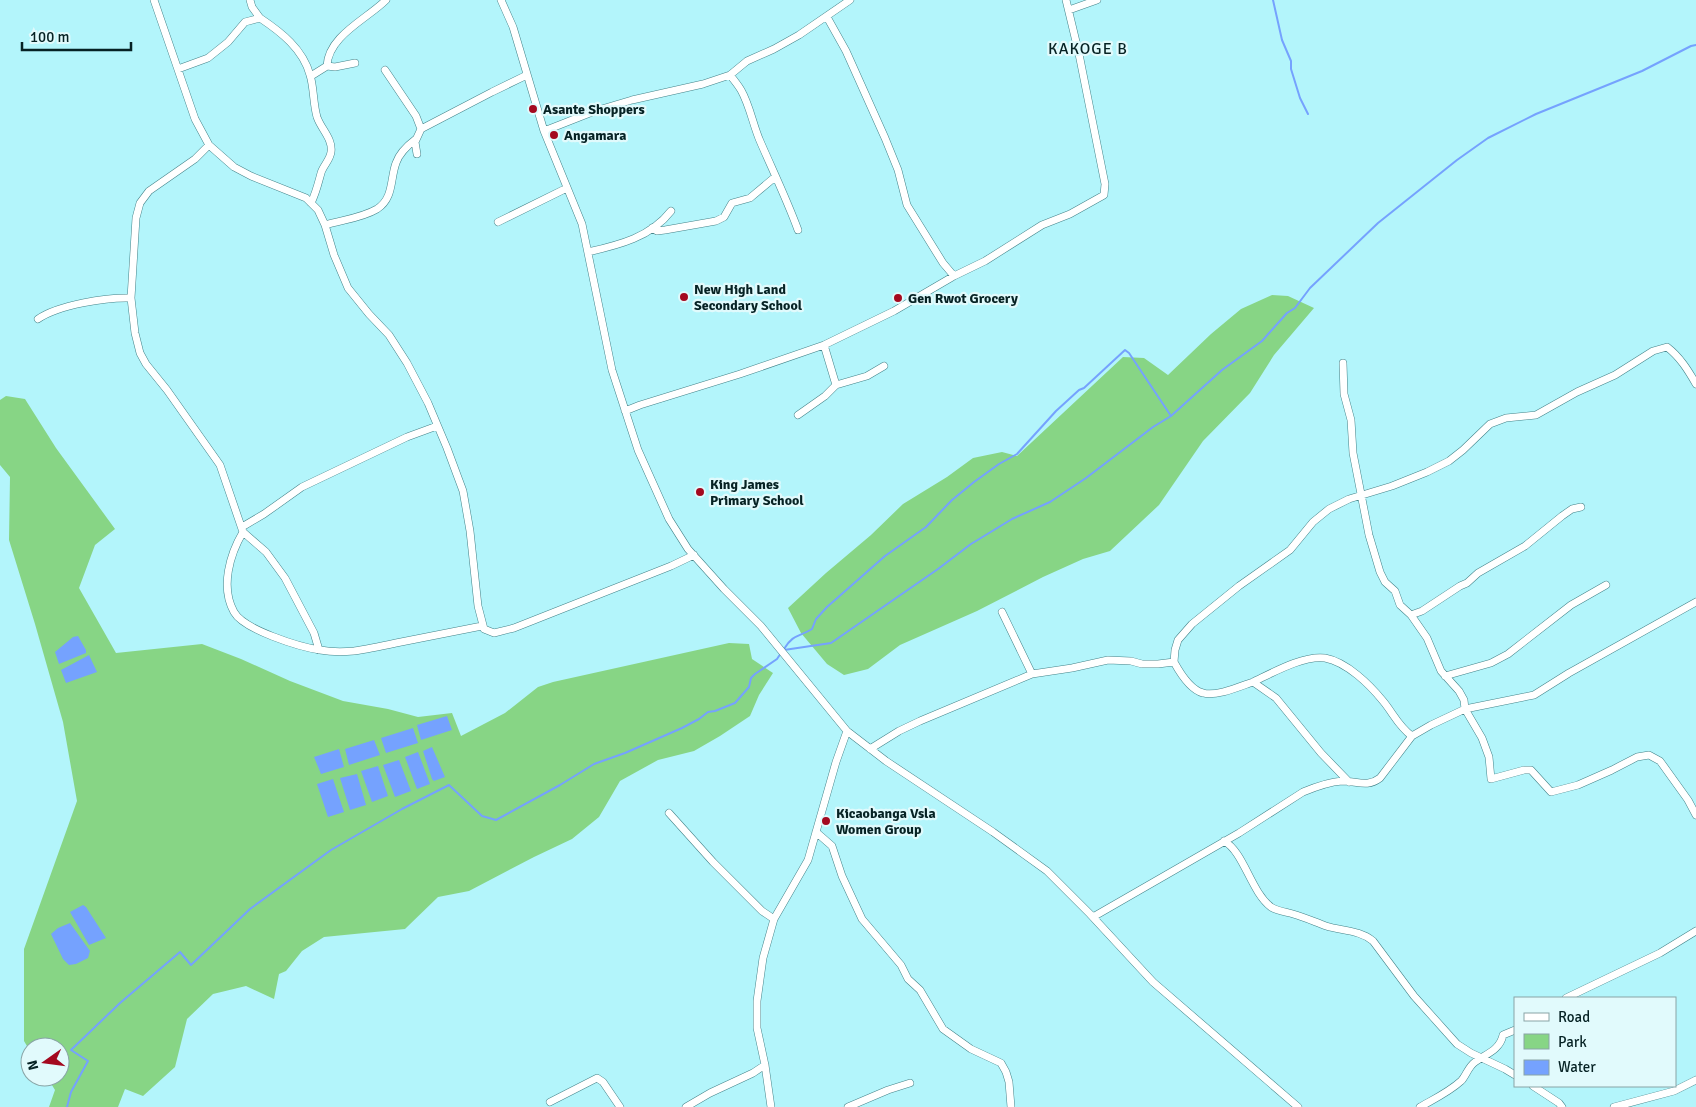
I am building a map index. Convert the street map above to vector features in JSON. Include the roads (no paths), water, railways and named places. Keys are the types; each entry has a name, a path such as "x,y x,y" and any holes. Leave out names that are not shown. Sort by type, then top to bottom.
{"street":[{"path":"154,0 195,119 208,146 234,167 251,176 306,198 318,210 346,283 358,301 389,335 408,363 454,465 465,498 482,626 487,631 494,633 514,628 671,566 694,555"},
{"path":"327,66 328,57 334,44 386,0"},
{"path":"501,0 513,27 544,131 582,224 610,360 638,450 669,519 694,555 761,626 847,732 886,761 993,832 1047,871 1065,887 1153,982 1298,1107"},
{"path":"544,131 623,103 703,84 730,75 747,61 774,49 827,17 850,0"},
{"path":"626,411 824,346 894,311 954,276 985,261 1042,225 1070,214 1104,195 1106,184 1066,0"},
{"path":"1069,10 1097,0"},
{"path":"178,69 208,58 228,42 245,22 251,4"},
{"path":"251,4 260,18 290,41 311,76 317,116 331,149 329,159 321,172 316,193 311,203"},
{"path":"827,17 846,52 885,138 898,170 907,205 943,263 954,276"},
{"path":"245,22 260,18"},
{"path":"311,76 327,66 335,67 355,63"},
{"path":"385,70 416,116 421,129"},
{"path":"325,225 367,213 385,202 390,192 396,162 416,139 421,129 528,75"},
{"path":"730,75 741,89 746,100 759,138 798,230"},
{"path":"416,139 417,154"},
{"path":"208,146 195,159 149,191 140,203 136,218 131,298 135,333 143,360 167,390 220,465 242,529 266,552 285,578 314,633 318,650"},
{"path":"652,228 657,231 716,221 724,217 732,203 750,198 775,177"},
{"path":"498,222 567,188"},
{"path":"588,252 644,235 671,212"},
{"path":"38,318 46,313 85,302 131,298"},
{"path":"824,346 836,385"},
{"path":"1412,736 1396,720 1374,690 1357,674 1326,658 1302,661 1253,682 1226,691 1204,694 1196,689 1181,673 1174,662 1178,640 1182,633 1196,620 1239,586 1290,550 1313,522 1329,509 1349,499 1413,478 1449,460 1463,450 1490,424 1506,418 1536,415 1577,392 1615,375 1652,351 1661,348 1667,347 1675,354 1689,371 1696,384"},
{"path":"1343,363 1344,394 1351,420 1353,452 1369,535 1380,572 1385,582 1395,591 1400,605 1411,615 1427,638 1441,671 1459,691 1464,700 1465,709 1482,738 1488,757 1491,779 1524,770 1531,770 1550,792 1578,785 1637,757 1649,755 1660,761 1688,800 1696,815"},
{"path":"798,415 825,396 836,385 867,376 884,366"},
{"path":"437,426 407,437 302,487 242,529 230,565 227,586 234,613 246,623 300,646 318,650 354,651 482,626"},
{"path":"1411,615 1422,611 1460,586 1468,583 1478,573 1526,546 1572,509 1581,507"},
{"path":"1445,676 1490,663 1508,654 1571,605 1606,585"},
{"path":"1093,917 1224,841 1303,792 1314,787 1340,781 1374,783 1380,778 1412,736 1431,724 1465,709 1534,695 1568,673 1696,602"},
{"path":"1002,612 1032,674"},
{"path":"870,749 899,730 1032,674 1108,660 1131,661 1142,664 1174,662"},
{"path":"1253,682 1276,698 1321,753 1349,782"},
{"path":"771,1107 757,1028 756,1001 763,958 774,919 808,860 836,762 847,732"},
{"path":"669,813 712,862 762,911 774,919"},
{"path":"816,832 832,846 842,876 862,919 901,964 908,979 920,990 943,1029 971,1049 1001,1063 1010,1082 1011,1107"},
{"path":"1224,841 1234,850 1261,896 1272,908 1326,926 1368,937 1414,996 1457,1044 1514,1074"},
{"path":"1568,997 1660,953 1696,931"},
{"path":"1420,1107 1462,1080 1475,1062 1496,1048 1502,1036 1514,1030"},
{"path":"686,1107 765,1065"},
{"path":"550,1102 597,1078 602,1080 620,1107"},
{"path":"1614,1107 1674,1090 1696,1080"},
{"path":"848,1107 910,1083"},
{"path":"1535,1087 1562,1107"}],"water":[{"path":"78,636 86,653 59,664 55,652 73,637"},
{"path":"89,655 97,672 66,683 61,670"},
{"path":"447,716 452,730 421,740 417,725"},
{"path":"413,728 418,743 386,753 381,738"},
{"path":"374,740 380,755 349,765 345,749"},
{"path":"432,747 445,777 434,781 423,751"},
{"path":"339,749 344,767 321,774 314,757"},
{"path":"418,752 430,784 417,789 405,757"},
{"path":"399,760 411,791 395,797 383,765"},
{"path":"378,766 388,796 372,802 361,771"},
{"path":"357,774 366,805 350,810 340,778"},
{"path":"333,779 344,812 328,817 317,784"},
{"path":"83,905 106,938 89,945 70,912"},
{"path":"70,923 90,951 88,958 69,965 63,959 51,934 58,928"}],"waterway":[{"path":"1273,0 1282,40 1291,61 1291,69 1300,98 1308,114"},
{"path":"784,649 793,638 812,629 816,619 827,607 885,556 926,527 952,500 974,482 1017,454 1056,411 1125,350 1129,353 1171,416 1222,370 1262,341 1287,313 1295,308 1310,288 1378,223 1457,160 1488,138 1536,114 1642,71 1696,45"},
{"path":"784,650 831,643 971,544 1012,519 1050,502 1171,416"},
{"path":"67,1107 71,1092 88,1061 71,1050 120,1003 180,952 191,965 250,909 331,850 402,809 449,785 482,816 496,820 594,764 625,753 682,728 708,712 735,703 749,687 751,678 777,659 781,653"}],"place":[{"name":"Asante Shoppers","path":"533,109"},
{"name":"Angamara","path":"554,135"},
{"name":"New High Land Secondary School","path":"684,297"},
{"name":"Gen Rwot Grocery","path":"898,298"},
{"name":"King James Primary School","path":"700,492"},
{"name":"Kicaobanga Vsla Women Group","path":"826,821"}],"district":[{"name":"KAKOGE B","path":"1088,48"}]}
